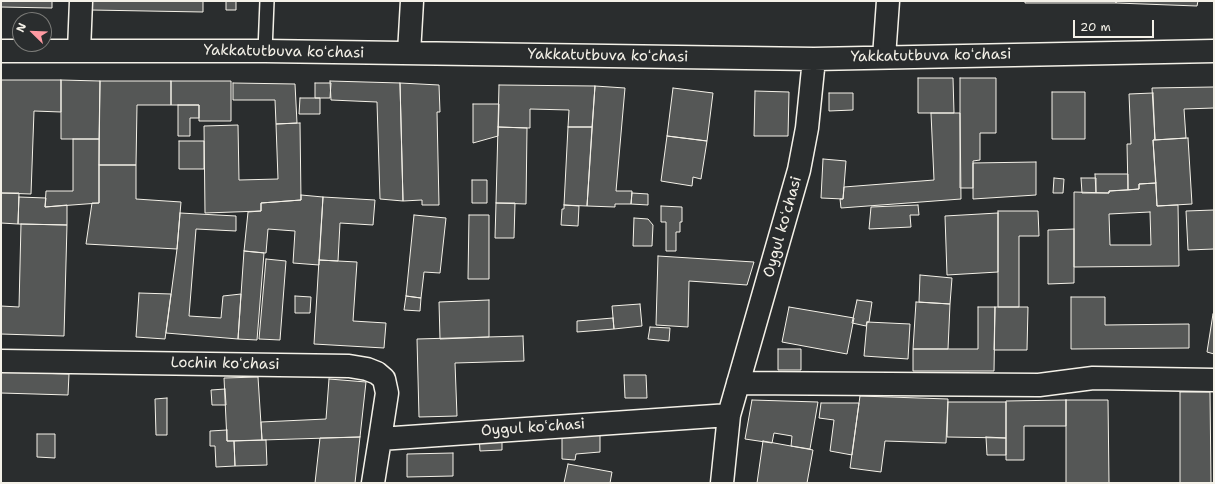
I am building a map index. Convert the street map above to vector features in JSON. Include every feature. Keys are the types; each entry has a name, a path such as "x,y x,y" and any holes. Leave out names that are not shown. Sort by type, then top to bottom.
{"street":[{"path":"79,51 81,1"},
{"path":"409,53 412,1"},
{"path":"884,57 888,1"},
{"name":"Yakkatutbuva koʻchasi","path":"1,51 265,51 814,59 1214,51"},
{"name":"Oygul koʻchasi","path":"722,483 729,415 799,170 807,128 814,59"},
{"name":"Lochin koʻchasi","path":"1,361 349,366 367,369 377,373 384,379 387,393 380,439"},
{"path":"738,383 1040,385 1093,378 1214,380"},
{"name":"Oygul koʻchasi","path":"380,439 729,415"},
{"path":"373,483 380,439"}],"lane":[{"path":"265,51 267,1"}],"building":[{"path":"1,1 52,1 52,8 1,7"},
{"path":"92,1 203,1 203,12 91,10"},
{"path":"226,1 236,1 236,10 226,10"},
{"path":"1025,1 1116,1 1116,3 1025,3"},
{"path":"1116,1 1198,1 1197,6 1116,3"},
{"path":"918,78 953,78 954,113 918,113"},
{"path":"960,78 996,78 996,133 980,133 980,160 973,161 973,188 960,188"},
{"path":"1,80 61,80 61,112 34,111 31,194 1,193"},
{"path":"61,80 100,81 99,139 61,139"},
{"path":"100,81 171,81 171,105 137,105 136,165 99,165"},
{"path":"171,81 231,81 231,121 199,121 199,105 171,105"},
{"path":"330,81 400,83 403,201 380,199 377,102 331,100"},
{"path":"233,83 295,84 297,123 276,124 275,100 233,100"},
{"path":"315,83 331,83 330,98 315,98"},
{"path":"400,83 439,85 440,112 437,112 439,205 422,205 422,200 403,201"},
{"path":"499,85 595,86 592,127 568,127 569,110 530,109 530,128 498,127"},
{"path":"595,86 625,88 616,191 632,191 631,204 615,204 615,207 587,206"},
{"path":"1214,87 1214,108 1184,109 1186,138 1155,140 1152,88"},
{"path":"673,88 713,93 707,141 667,136"},
{"path":"755,91 789,92 788,136 754,136"},
{"path":"1052,92 1085,92 1085,139 1052,139"},
{"path":"829,93 853,93 853,110 829,111"},
{"path":"1153,93 1155,140 1153,140 1156,183 1139,184 1139,189 1128,190 1127,144 1131,144 1129,94"},
{"path":"300,98 320,98 320,114 299,114"},
{"path":"473,104 499,104 498,136 473,143"},
{"path":"178,105 199,105 199,118 190,118 190,136 178,136"},
{"path":"931,113 960,113 961,199 841,208 840,199 843,199 844,187 934,180"},
{"path":"300,123 301,200 261,203 261,211 205,213 204,126 238,125 239,180 278,179 276,124"},
{"path":"498,127 527,128 526,204 496,203"},
{"path":"568,127 592,127 587,206 564,205"},
{"path":"667,136 707,141 701,179 693,177 692,186 661,181"},
{"path":"1188,138 1192,204 1157,206 1153,140"},
{"path":"73,139 99,139 99,203 45,207 46,191 73,191"},
{"path":"179,141 204,141 204,169 179,169"},
{"path":"823,159 846,161 843,199 821,198"},
{"path":"1036,162 1036,195 973,199 973,163"},
{"path":"99,165 136,165 136,199 181,202 177,249 86,244 92,203 99,203"},
{"path":"1095,174 1128,174 1128,190 1109,191 1109,193 1096,193"},
{"path":"1054,178 1064,179 1063,193 1053,193"},
{"path":"1081,178 1096,178 1096,193 1082,193"},
{"path":"472,180 487,180 487,203 472,203"},
{"path":"1156,183 1157,206 1178,205 1179,266 1074,267 1074,192 1109,193 1109,191 1139,189 1139,184","holes":["1150,212 1151,245 1110,245 1109,214"]},
{"path":"1,193 19,193 18,224 1,223"},
{"path":"632,193 648,194 648,205 631,204"},
{"path":"301,195 323,197 319,265 293,263 295,231 268,229 266,253 244,251 248,212 261,211 261,203 301,200"},
{"path":"19,197 46,198 45,207 67,205 67,225 18,224"},
{"path":"323,197 375,200 373,225 340,223 338,261 319,260"},
{"path":"496,203 515,203 514,238 495,238"},
{"path":"564,205 579,206 578,226 561,225 562,209 564,209"},
{"path":"918,205 919,215 910,215 911,227 869,229 871,207"},
{"path":"661,206 682,207 680,232 676,232 676,251 666,251 666,222 661,222"},
{"path":"1214,210 1214,249 1188,250 1186,211"},
{"path":"998,211 1038,211 1039,236 1019,236 1019,307 998,307"},
{"path":"180,213 236,216 236,231 196,229 189,316 221,318 223,296 241,294 238,339 166,333"},
{"path":"998,213 998,272 947,275 945,216"},
{"path":"414,215 446,218 440,273 424,272 421,298 406,296"},
{"path":"469,215 489,215 489,279 468,279"},
{"path":"634,218 648,219 653,225 652,246 633,246"},
{"path":"21,224 67,225 64,336 1,334 1,306 19,307"},
{"path":"1074,229 1074,283 1048,284 1048,230"},
{"path":"244,251 264,253 257,340 238,339"},
{"path":"658,256 754,262 747,285 689,281 688,327 656,325"},
{"path":"266,259 286,261 280,340 259,339"},
{"path":"319,260 357,262 353,321 386,323 384,348 314,344"},
{"path":"920,275 952,278 950,304 919,302"},
{"path":"139,293 171,294 165,339 136,337"},
{"path":"295,296 311,297 310,313 295,313"},
{"path":"406,296 421,298 420,311 404,310"},
{"path":"1071,297 1105,297 1105,325 1189,324 1189,348 1071,349"},
{"path":"489,300 489,337 440,339 439,302"},
{"path":"857,300 872,302 869,322 867,322 866,326 852,323"},
{"path":"916,302 950,304 948,349 913,349"},
{"path":"640,304 642,326 614,329 612,306"},
{"path":"789,307 854,318 847,354 782,342"},
{"path":"978,307 995,307 994,371 913,371 913,349 978,349"},
{"path":"995,307 1028,307 1027,350 994,350"},
{"path":"1214,314 1214,354 1207,352"},
{"path":"613,318 614,329 577,332 577,321"},
{"path":"867,322 910,324 908,359 864,356"},
{"path":"650,327 670,328 669,341 648,339"},
{"path":"523,336 524,361 455,363 457,416 419,417 417,339"},
{"path":"778,349 801,349 801,370 778,370"},
{"path":"1,372 69,374 68,395 1,393"},
{"path":"624,375 646,375 647,398 625,398"},
{"path":"258,377 262,440 227,441 224,378"},
{"path":"329,379 366,382 360,437 262,440 261,422 326,419"},
{"path":"225,389 226,405 212,405 211,390"},
{"path":"1180,392 1210,392 1211,483 1180,483"},
{"path":"860,396 948,399 946,443 885,441 881,472 850,468"},
{"path":"167,398 167,435 156,435 155,399"},
{"path":"752,400 818,402 810,449 791,446 792,436 774,433 772,443 745,439"},
{"path":"1066,400 1108,400 1109,483 1066,483"},
{"path":"1066,400 1066,426 1024,426 1024,460 1006,460 1006,401"},
{"path":"948,402 1006,402 1006,438 947,437"},
{"path":"821,403 859,403 852,455 830,451 834,420 819,418"},
{"path":"227,430 227,441 234,441 235,466 216,467 215,446 210,446 210,431"},
{"path":"600,431 600,452 576,454 575,460 562,459 562,434"},
{"path":"37,434 55,434 55,458 37,457"},
{"path":"479,435 502,435 502,450 480,451"},
{"path":"360,437 355,483 315,483 320,438"},
{"path":"986,437 1006,438 1006,455 987,455"},
{"path":"266,440 267,465 235,466 234,441"},
{"path":"763,441 813,450 807,483 757,483"},
{"path":"453,453 453,476 407,477 407,454"},
{"path":"568,464 612,472 610,483 564,483"}]}
